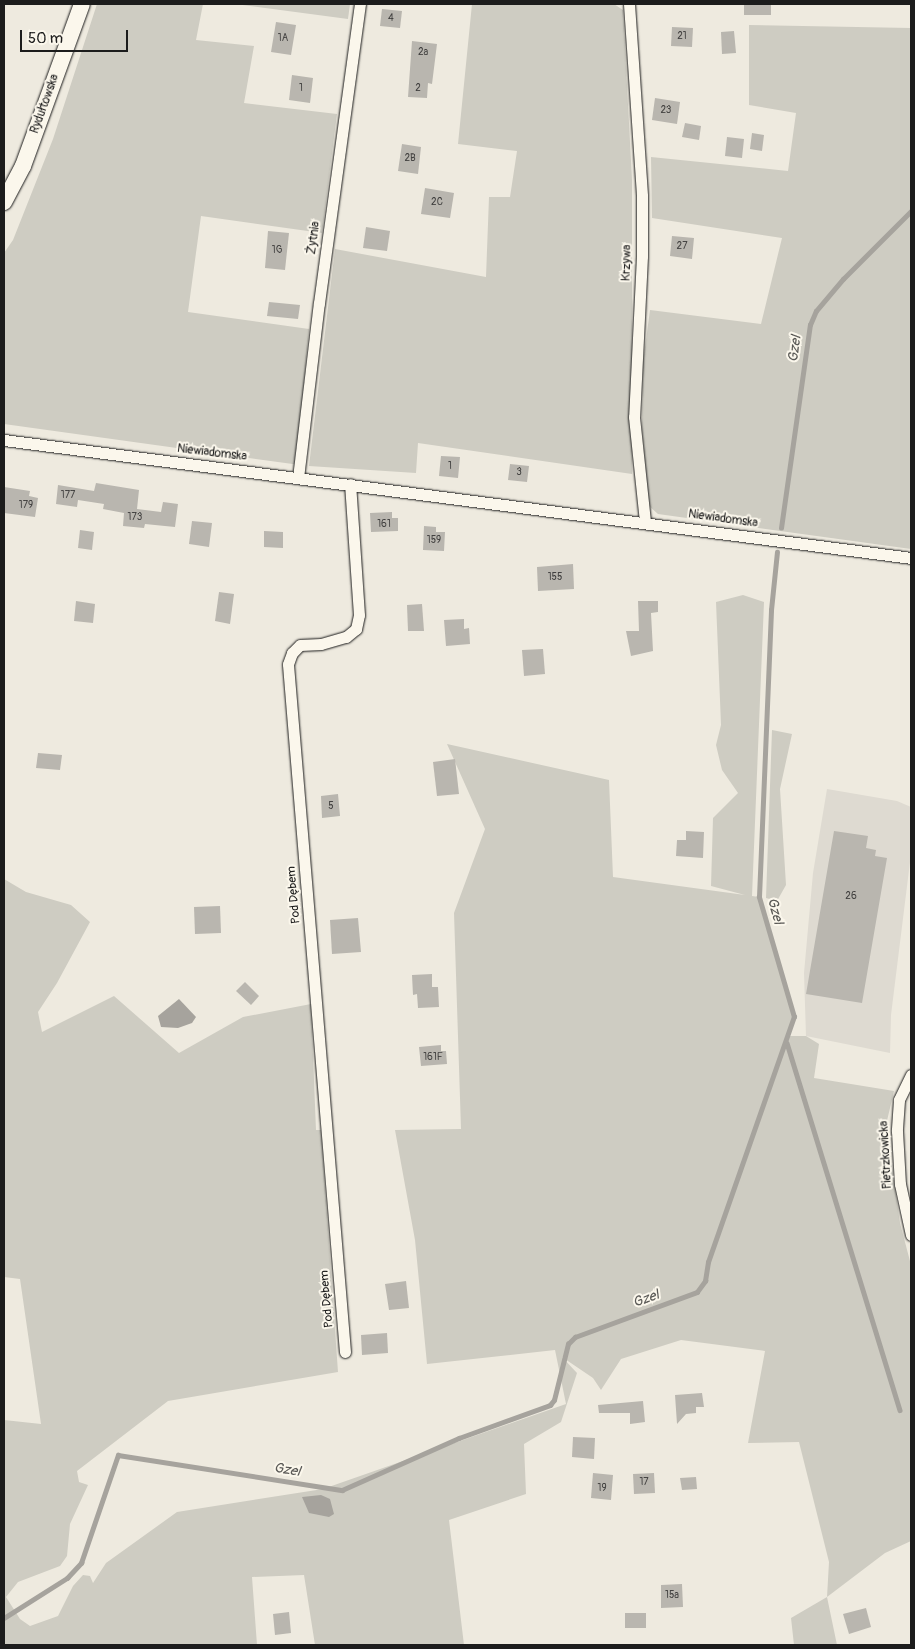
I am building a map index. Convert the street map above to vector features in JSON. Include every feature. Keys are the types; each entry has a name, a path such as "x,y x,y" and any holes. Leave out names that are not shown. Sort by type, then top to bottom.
{"street":[{"name":"Rydułtowska","path":"4,202 23,166 82,4"},
{"name":"Żytnia","path":"298,478 318,303 360,4"},
{"name":"Krzywa","path":"629,4 642,196 642,256 634,417 645,522"},
{"name":"Niewiadomska","path":"4,440 417,492 911,558"},
{"name":"Pod Dębem","path":"346,1352 288,664 292,653 300,644 322,644 346,637 356,629 359,615 350,484"},
{"name":"Pietrzkowicka","path":"911,1075 899,1100 897,1131 900,1184 911,1235"}],"shaded area":[{"path":"97,4 203,4 196,40 254,46 244,103 337,114 322,233 201,216 188,312 309,329 301,415 300,465 4,424 4,253 13,240 53,139"},
{"path":"235,4 350,4 348,19"},
{"path":"472,4 614,4 623,10 632,180 632,474 418,443 416,473 309,466 335,249 486,277 489,197 510,197 517,151 458,144"},
{"path":"749,25 911,28 911,549 658,514 649,506 642,428 643,362 650,310 761,324 782,238 652,218 651,157 788,171 796,113 749,105"},
{"path":"743,595 764,602 752,896 759,897 794,1017 788,1036 806,1036 819,1044 814,1078 894,1091 886,1125 900,1223 911,1265 911,1541 885,1553 827,1597 829,1562 799,1442 748,1443 765,1351 681,1340 621,1359 601,1390 593,1378 562,1357 577,1373 561,1422 524,1444 526,1494 449,1520 464,1645 315,1645 304,1575 252,1577 257,1645 4,1645 4,1420 41,1424 20,1279 4,1277 4,879 26,892 71,905 90,922 57,983 38,1012 42,1032 114,996 179,1053 243,1017 311,1004 316,1130 321,1130 338,1372 168,1401 77,1471 79,1482 88,1485 70,1524 67,1556 60,1566 18,1582 6,1597 20,1619 30,1626 58,1616 73,1586 83,1575 90,1576 93,1583 106,1563 177,1512 323,1489 566,1404 555,1350 427,1364 415,1240 395,1130 461,1129 454,913 485,829 447,744 609,780 613,877 745,895 711,886 713,818 738,793 722,770 716,745 721,725 716,602"},
{"path":"772,730 792,734 780,789 786,885 777,901 766,898"},
{"path":"827,789 897,801 911,807 911,854 891,1015 890,1053 806,1036 804,973 813,873"},
{"path":"179,999 196,1017 192,1023 178,1028 161,1027 158,1016"},
{"path":"321,1495 330,1499 334,1514 329,1517 309,1513 302,1497"},
{"path":"827,1597 837,1645 794,1645 791,1618"}],"building":[{"path":"744,4 771,4 771,15 744,15"},
{"path":"382,9 402,11 400,28 380,26"},
{"path":"276,22 296,25 291,55 271,52"},
{"path":"672,27 693,28 692,47 671,46"},
{"path":"734,31 736,53 722,54 721,32"},
{"path":"412,41 437,44 432,84 428,83 427,98 408,97"},
{"path":"292,75 313,78 310,103 289,100"},
{"path":"655,98 680,102 677,124 652,120"},
{"path":"685,123 701,126 699,140 682,137"},
{"path":"752,133 764,135 762,151 750,149"},
{"path":"727,137 744,139 742,158 725,156"},
{"path":"402,144 421,147 418,174 398,171"},
{"path":"425,188 454,193 450,218 421,214"},
{"path":"366,227 390,231 387,251 363,248"},
{"path":"268,231 289,233 285,270 265,268"},
{"path":"672,236 694,238 692,259 670,256"},
{"path":"269,302 300,305 298,319 267,316"},
{"path":"441,456 460,457 458,478 439,476"},
{"path":"510,464 529,466 527,482 508,480"},
{"path":"96,483 139,490 137,509 161,512 163,502 178,504 175,527 145,524 144,528 123,526 124,513 103,509 104,504 78,500 77,507 56,504 58,485 94,491"},
{"path":"4,487 30,491 29,496 38,498 35,517 4,513"},
{"path":"392,512 392,518 398,518 398,531 371,532 370,513"},
{"path":"192,521 212,523 209,547 189,544"},
{"path":"424,526 436,527 436,532 445,532 444,551 423,550"},
{"path":"80,530 94,532 92,550 78,548"},
{"path":"264,531 283,532 283,548 264,547"},
{"path":"573,564 574,589 538,591 537,567"},
{"path":"219,592 234,594 230,624 215,621"},
{"path":"76,601 95,604 93,623 74,621"},
{"path":"638,601 658,601 658,612 651,613 653,651 631,656 626,631 639,631"},
{"path":"422,604 424,631 408,631 407,605"},
{"path":"464,619 464,629 469,628 470,644 446,646 444,620"},
{"path":"543,649 545,674 524,676 522,650"},
{"path":"38,753 62,755 60,770 36,768"},
{"path":"455,759 459,794 437,796 433,762"},
{"path":"338,794 340,816 322,818 321,796"},
{"path":"686,831 704,832 703,858 676,856 677,840 686,840"},
{"path":"834,831 868,836 866,848 876,850 875,856 887,858 862,1003 806,994"},
{"path":"220,906 221,933 195,934 194,907"},
{"path":"358,918 361,952 332,954 330,920"},
{"path":"432,974 432,987 438,987 439,1007 418,1008 417,994 413,995 412,975"},
{"path":"245,982 259,996 251,1005 236,991"},
{"path":"441,1045 441,1051 446,1051 447,1064 421,1066 419,1047"},
{"path":"406,1281 409,1308 389,1310 385,1284"},
{"path":"387,1333 388,1353 362,1355 361,1335"},
{"path":"702,1393 704,1407 696,1407 696,1413 686,1414 677,1424 675,1395"},
{"path":"643,1401 645,1422 630,1424 630,1413 599,1413 598,1405"},
{"path":"573,1437 595,1438 594,1459 572,1457"},
{"path":"593,1473 613,1475 611,1500 591,1498"},
{"path":"654,1473 655,1493 634,1494 633,1474"},
{"path":"696,1477 697,1489 682,1490 680,1478"},
{"path":"682,1584 683,1607 661,1608 661,1585"},
{"path":"866,1608 871,1627 849,1634 843,1614"},
{"path":"289,1612 291,1633 275,1635 273,1614"},
{"path":"625,1613 646,1613 646,1628 625,1628"}],"waterway":[{"name":"Gzel","path":"781,528 810,325 816,311 843,279 911,211"},
{"name":"Gzel","path":"4,1618 67,1578 81,1563 118,1455 342,1490 459,1438 550,1405 554,1400 568,1344 575,1337 697,1292 705,1281 708,1262 794,1017 759,897 771,610 777,552"},
{"path":"787,1043 900,1410"}]}
